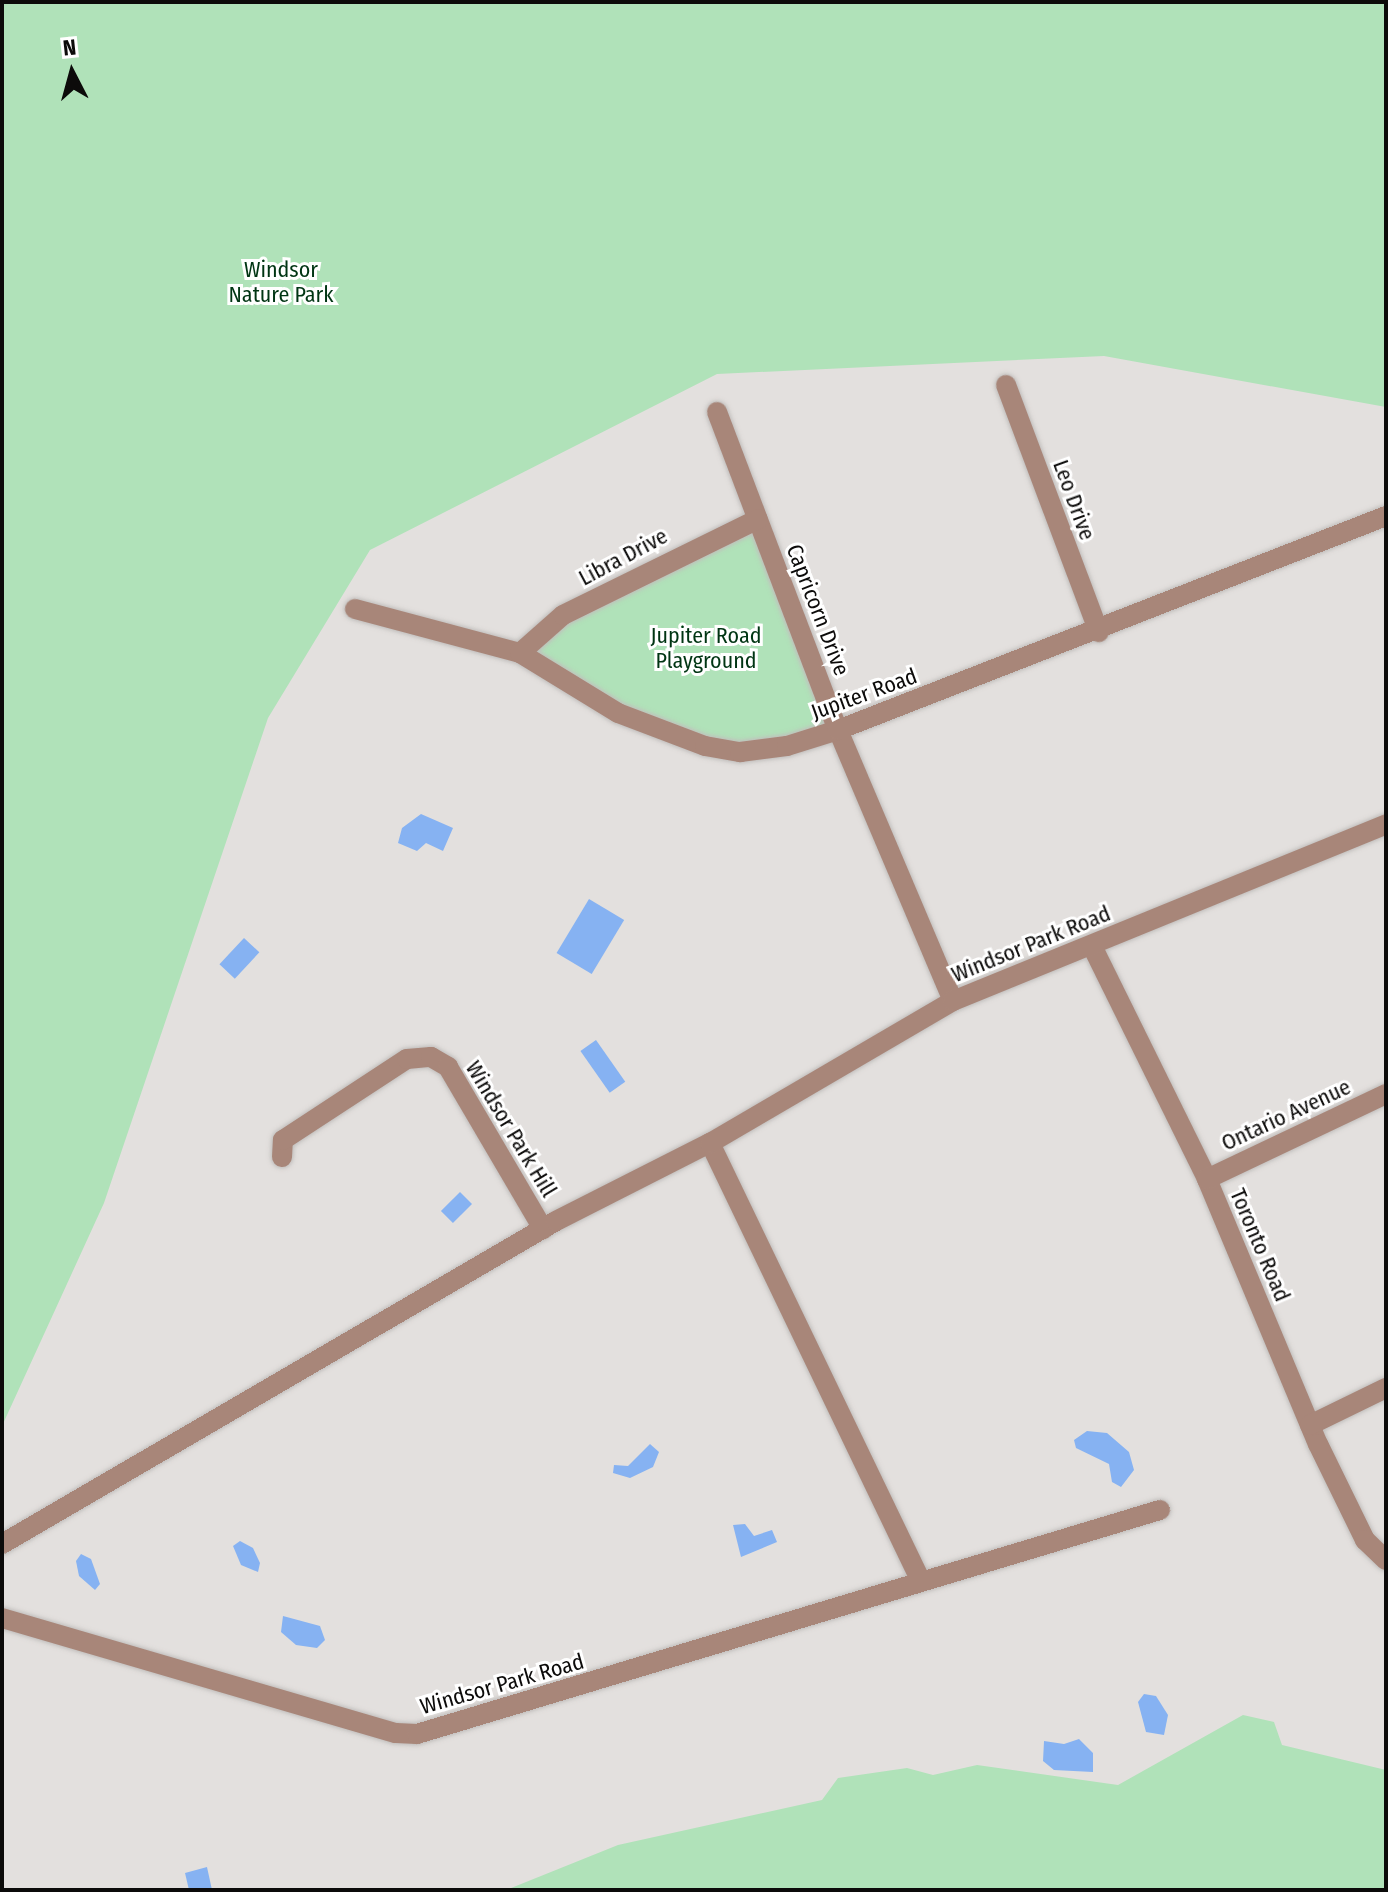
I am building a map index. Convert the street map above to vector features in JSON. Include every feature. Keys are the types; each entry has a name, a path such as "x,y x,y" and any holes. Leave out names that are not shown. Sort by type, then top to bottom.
{"street":[{"name":"Leo Drive","path":"1006,385 1099,632"},
{"name":"Capricorn Drive","path":"717,412 838,730 953,1001"},
{"name":"Jupiter Road","path":"355,609 520,653 618,713 705,746 740,752 838,730 1099,632 1386,516"},
{"name":"Libra Drive","path":"520,653 563,615 758,519"},
{"name":"Windsor Park Road","path":"2,1544 543,1229 710,1143 953,1001 1386,824"},
{"name":"Toronto Road","path":"1092,946 1207,1179 1310,1425 1365,1540 1386,1560"},
{"name":"Windsor Park Hill","path":"282,1157 283,1140 407,1059 431,1057 448,1067 543,1229"},
{"name":"Ontario Avenue","path":"1207,1179 1386,1094"},
{"path":"710,1143 921,1581"},
{"path":"1310,1425 1386,1388"},
{"name":"Windsor Park Road","path":"2,1618 396,1733 417,1734 1160,1510"}],"green space":[{"name":"Windsor Nature Park","path":"2,2 1386,2 1386,407 1104,356 717,374 370,550 268,718 104,1203 2,1426"},
{"name":"Jupiter Road Playground","path":"758,519 838,730 705,746 520,653 613,590"},
{"path":"1243,1715 1274,1722 1282,1745 1386,1770 1386,1890 506,1890 618,1845 822,1800 838,1778 907,1768 933,1775 977,1765 1118,1785"}],"water":[{"path":"421,814 453,828 443,851 426,843 417,851 398,843 402,828"},
{"path":"589,899 624,920 592,974 557,953"},
{"path":"244,938 259,952 235,979 219,964"},
{"path":"596,1040 625,1082 610,1093 580,1051"},
{"path":"460,1192 472,1204 453,1223 441,1211"},
{"path":"1087,1431 1107,1433 1129,1452 1134,1470 1121,1487 1112,1482 1109,1464 1076,1448 1074,1440"},
{"path":"650,1444 659,1452 653,1467 630,1478 613,1473 614,1465 628,1466"},
{"path":"745,1524 754,1536 772,1530 777,1542 741,1557 733,1525"},
{"path":"240,1541 253,1548 260,1563 258,1572 241,1565 233,1546"},
{"path":"81,1554 91,1559 100,1584 95,1590 79,1576 76,1561"},
{"path":"283,1616 320,1626 325,1640 317,1648 296,1645 281,1632"},
{"path":"1144,1694 1156,1696 1168,1715 1164,1735 1146,1732 1138,1702"},
{"path":"1079,1739 1093,1753 1093,1772 1054,1770 1043,1761 1044,1741 1064,1744"},
{"path":"207,1867 212,1890 189,1890 185,1873"}]}
